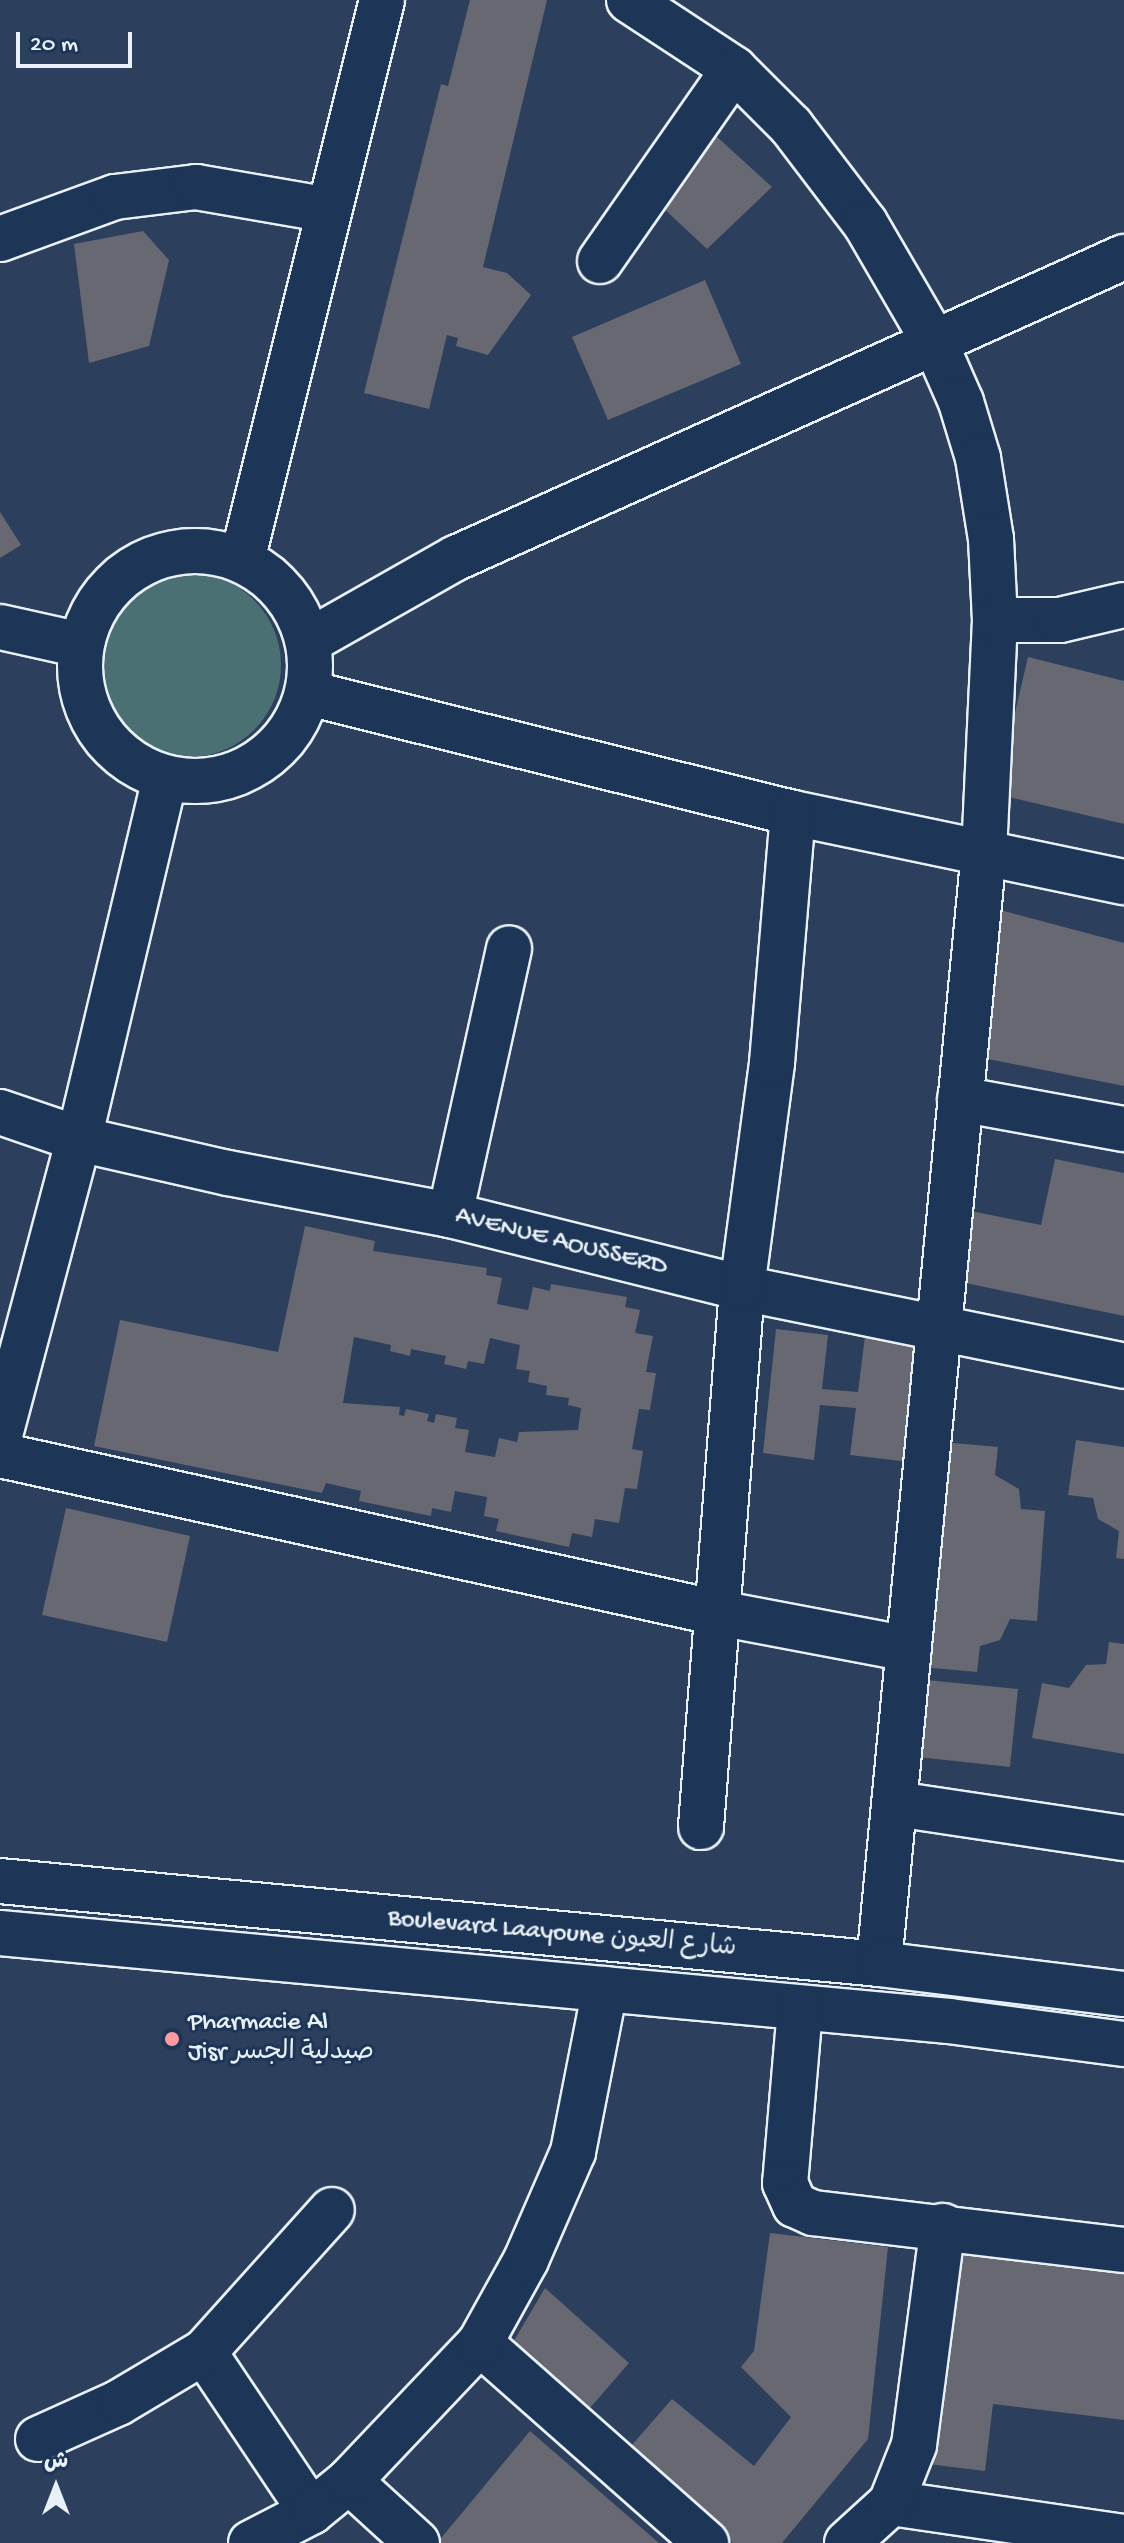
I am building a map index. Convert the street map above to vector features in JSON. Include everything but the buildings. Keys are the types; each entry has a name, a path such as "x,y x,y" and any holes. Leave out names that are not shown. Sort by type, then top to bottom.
{"street":[{"path":"242,560 382,0"},
{"path":"646,5 734,69 791,126 865,223 936,345 978,458 991,539 995,620 984,851 879,1964"},
{"path":"600,261 734,69"},
{"path":"0,239 115,197 196,187 329,210"},
{"path":"309,641 456,558 936,345 1124,257"},
{"path":"201,550 242,560 285,593 309,641 308,693 294,727 270,755 226,776 202,781 165,778 134,764 95,722 80,680 81,645 95,607 123,575 160,556 201,550"},
{"path":"995,620 1060,620 1124,605"},
{"path":"0,627 81,645"},
{"path":"308,693 793,813 1124,882"},
{"path":"0,1435 79,1139 165,778"},
{"path":"701,1827 742,1288 772,1063 793,813"},
{"path":"450,1215 509,948"},
{"path":"960,1099 1124,1129"},
{"name":"AVENUE AOUSSERD","path":"0,1112 79,1139 450,1215 742,1288 1124,1366"},
{"path":"0,1455 718,1613 909,1649"},
{"path":"896,1804 1124,1838"},
{"name":"Boulevard Laayoune شارع العيون","path":"0,1881 879,1964 1124,1994"},
{"name":"Boulevard Laayoune شارع العيون","path":"0,1933 605,1989 1124,2044"},
{"path":"251,2543 311,2512 349,2481 480,2343 526,2260 573,2152 605,1989"},
{"path":"800,2009 785,2183 795,2205 813,2213 943,2226 1124,2250"},
{"path":"38,2439 118,2403 204,2352 332,2210"},
{"path":"847,2543 891,2503 914,2445 943,2226"},
{"path":"480,2343 706,2543"},
{"path":"204,2352 311,2512"},
{"path":"349,2481 417,2543"},
{"path":"891,2503 1124,2537"}],"green space":[{"path":"189,573 224,580 254,600 274,630 281,665 274,700 254,730 224,750 189,757 154,750 124,730 104,700 97,665 104,630 124,600 154,580"}],"place":[{"name":"Pharmacie Al Jisr صيدلية الجسر","path":"172,2039"}]}
